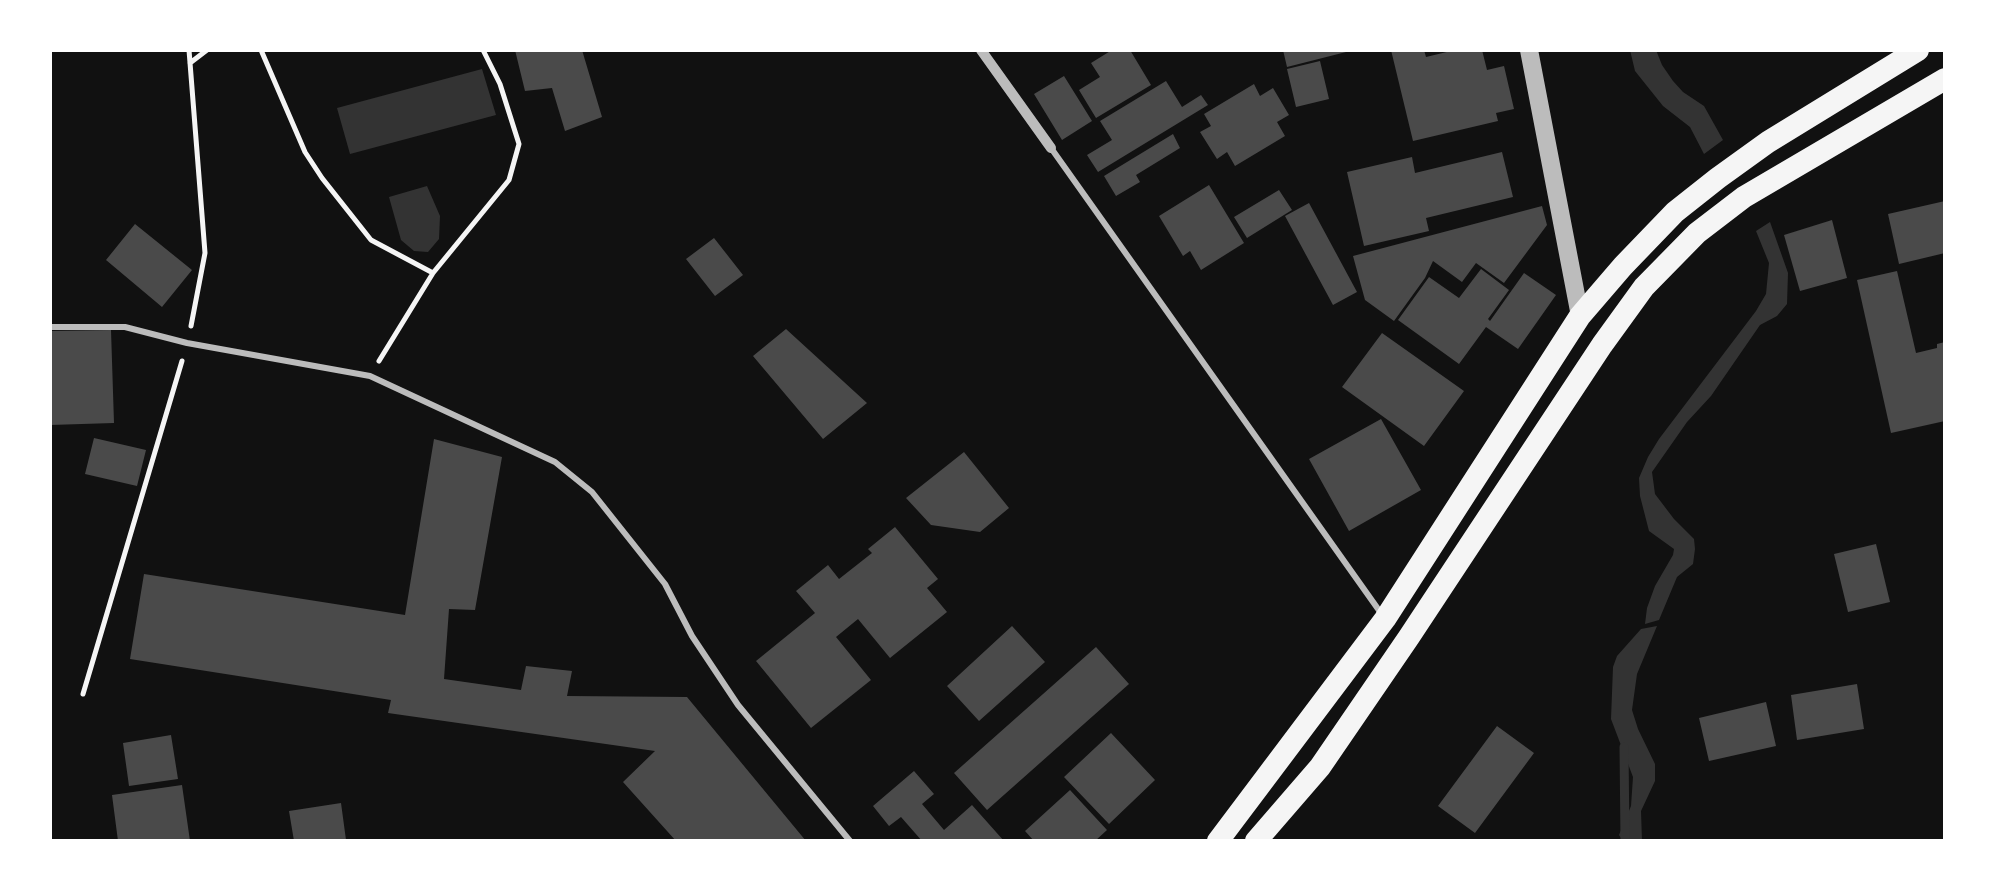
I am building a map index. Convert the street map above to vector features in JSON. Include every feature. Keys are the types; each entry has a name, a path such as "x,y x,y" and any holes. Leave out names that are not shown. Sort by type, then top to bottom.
{"highway":[{"path":"1218,841 1385,619 1580,316 1646,240 1674,212 1768,142 1918,50"},
{"path":"1256,841 1320,767 1644,287 1697,233 1744,197 1945,79"}],"street":[{"path":"982,50 1051,148"},
{"path":"1529,50 1580,316"}],"lane":[{"path":"1051,148 1385,619"},
{"path":"50,327 125,327 187,343 370,376 555,462 592,492 664,584 692,636 738,705 850,841"}],"path":[{"path":"84,694 187,343 205,253 189,50"},
{"path":"190,63 208,50"},
{"path":"260,50 284,110 322,178 372,240 433,273"},
{"path":"370,376 433,273 509,180 519,144 500,84 483,50"}],"shaded area":[{"path":"1630,50 1656,50 1673,81 1704,106 1723,140 1704,154 1690,127 1663,106 1635,71"},
{"path":"482,69 496,115 350,154 337,108"},
{"path":"427,186 440,216 439,239 428,252 414,251 401,240 389,197"},
{"path":"1770,222 1788,273 1787,304 1777,316 1760,325 1652,472 1655,494 1694,539 1695,549 1693,564 1677,577 1659,620 1645,624 1655,586 1674,549 1649,531 1639,478 1659,439 1766,294 1769,263 1756,231"},
{"path":"1657,626 1637,674 1632,710 1655,764 1655,781 1641,811 1642,841 1623,841 1619,835 1631,806 1633,777 1611,719 1613,667 1617,656 1641,629"}],"building":[{"path":"515,50 582,50 602,117 565,131 552,88 525,91"},
{"path":"1112,50 1130,50 1151,85 1096,118 1079,90 1100,77 1091,63"},
{"path":"1283,50 1350,50 1350,51 1287,67"},
{"path":"1391,50 1424,50 1426,57 1455,50 1482,50 1487,70 1504,66 1514,109 1496,113 1498,121 1413,141"},
{"path":"1320,61 1329,99 1296,107 1287,69"},
{"path":"1064,76 1092,121 1062,140 1034,94"},
{"path":"1166,81 1182,107 1201,95 1208,105 1098,172 1087,155 1112,140 1100,121"},
{"path":"1254,84 1260,96 1273,88 1289,115 1277,122 1285,136 1235,166 1227,152 1217,159 1200,132 1211,126 1204,114"},
{"path":"1173,134 1180,148 1136,175 1140,182 1116,196 1104,176"},
{"path":"1502,152 1513,197 1426,218 1429,231 1364,246 1347,172 1412,157 1415,173"},
{"path":"1209,185 1244,243 1201,270 1190,251 1183,256 1159,216"},
{"path":"1279,190 1292,210 1247,238 1234,217"},
{"path":"1945,201 1945,253 1899,264 1888,214"},
{"path":"1309,203 1357,292 1333,305 1285,216"},
{"path":"1542,206 1547,225 1504,283 1476,263 1462,282 1433,261 1394,321 1365,300 1353,256"},
{"path":"1832,220 1847,278 1800,291 1784,235"},
{"path":"135,224 192,270 162,307 106,260"},
{"path":"714,238 743,275 715,296 686,259"},
{"path":"1481,269 1509,290 1490,321 1524,273 1556,295 1518,349 1486,327 1459,364 1398,320 1429,277 1459,298"},
{"path":"1897,271 1916,353 1945,342 1945,421 1891,433 1857,280"},
{"path":"786,329 867,403 823,439 753,356"},
{"path":"111,330 114,423 50,425 50,331"},
{"path":"1382,333 1464,391 1424,446 1342,387"},
{"path":"1381,419 1421,490 1349,531 1309,459"},
{"path":"94,438 146,450 137,486 85,474"},
{"path":"434,439 502,457 475,610 449,609 444,679 521,690 526,666 572,671 567,696 687,697 806,841 676,841 623,782 655,751 388,713 391,700 130,659 144,574 405,615"},
{"path":"964,452 1009,508 980,532 931,525 906,498"},
{"path":"895,527 938,579 927,588 947,612 890,658 858,619 836,637 871,680 811,728 756,661 815,613 796,591 828,565 839,579 872,553 868,549"},
{"path":"1876,544 1890,602 1848,612 1834,554"},
{"path":"1012,626 1045,662 979,721 947,686"},
{"path":"1096,647 1129,684 987,810 954,773"},
{"path":"1857,684 1864,729 1797,740 1791,695"},
{"path":"1766,702 1776,746 1709,761 1699,718"},
{"path":"1497,726 1534,753 1475,833 1438,806"},
{"path":"1111,733 1155,780 1109,824 1064,777"},
{"path":"171,735 178,779 129,786 123,743"},
{"path":"914,771 934,794 922,804 944,830 972,805 1004,841 922,841 901,817 889,826 873,806"},
{"path":"182,785 190,841 118,841 112,795"},
{"path":"1070,790 1107,830 1095,841 1034,841 1025,831"},
{"path":"341,803 346,840 294,841 289,811"}],"waterway":[{"path":"1624,747 1625,841"}]}
